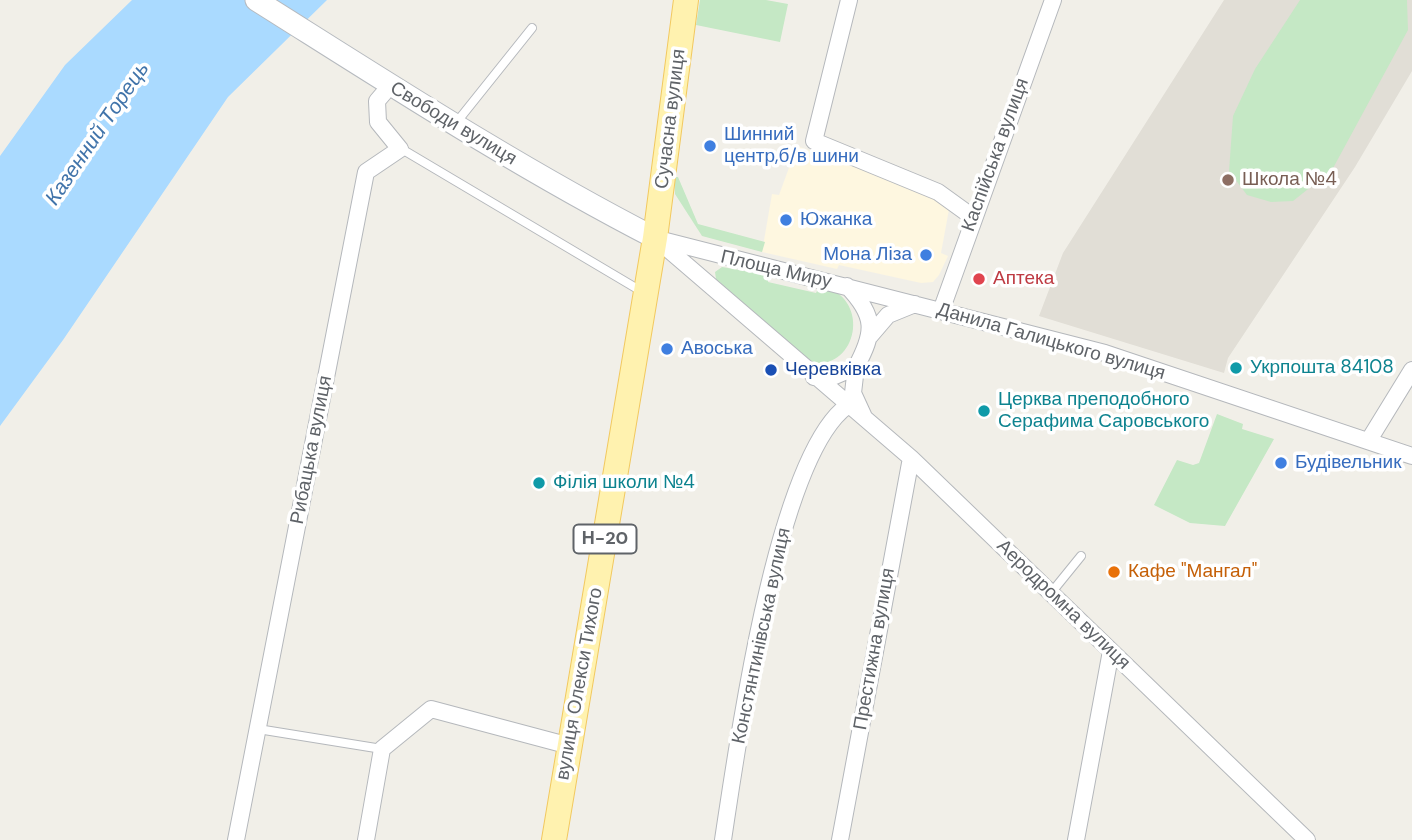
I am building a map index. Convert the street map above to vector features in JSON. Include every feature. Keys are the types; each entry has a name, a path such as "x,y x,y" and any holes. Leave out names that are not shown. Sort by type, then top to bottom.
{"main road":[{"name":"Свободи вулиця","path":"256,0 389,87 549,183 655,238"},
{"name":"Сучасна вулиця","path":"655,238 686,0"},
{"name":"вулиця Олекси Тихого","path":"554,840 655,238"}],"street":[{"path":"849,0 814,141 938,192 974,218"},
{"name":"Каспійська вулиця","path":"941,311 1053,0"},
{"path":"389,87 377,101 378,122 397,146"},
{"name":"Рибацька вулиця","path":"236,840 366,172 400,149 397,146"},
{"name":"Площа Миру","path":"655,238 716,256 847,286 863,304 869,319 870,336"},
{"name":"Площа Миру","path":"655,238 814,377"},
{"name":"Данила Галицького вулиця","path":"847,286 1105,353 1412,456"},
{"path":"865,419 853,393 856,367 870,336 888,315 915,304"},
{"path":"814,377 828,379 856,367"},
{"path":"1369,440 1412,370"},
{"name":"Аеродромна вулиця","path":"814,377 911,458 1307,840"},
{"name":"Констянтинівська вулиця","path":"723,840 754,665 783,528 810,455 835,415 847,406"},
{"name":"Престижна вулиця","path":"840,840 911,458"},
{"path":"1076,840 1111,651"},
{"path":"366,840 382,748 431,709 570,746"}],"lane":[{"path":"454,126 532,28"},
{"path":"397,146 646,294"},
{"path":"1051,593 1081,556"},
{"path":"258,729 382,748"}],"shaded area":[{"name":"Школа №4","path":"1224,0 1412,0 1412,71 1355,167 1228,358 1224,373 1039,316 1063,253"},
{"path":"797,146 940,197 950,204 941,253 948,256 933,282 921,283 839,265 837,269 762,252 772,194 779,195"}],"green space":[{"path":"700,0 766,0 788,4 780,42 696,25"},
{"path":"1300,0 1407,0 1408,30 1332,170 1293,201 1271,202 1247,195 1229,171 1233,116 1255,69"},
{"path":"674,177 678,177 698,224 765,242 762,252 702,236 675,194"},
{"path":"722,267 769,275 768,282 816,293 820,285 837,292 853,317 853,332 848,345 840,356 827,362 812,363 716,279 715,272"},
{"path":"1217,414 1243,424 1242,429 1274,439 1225,526 1190,523 1154,505 1177,460 1193,465 1199,463"}],"water":[{"name":"Казенний Торець","path":"132,0 327,0 228,97 63,340 0,426 0,156 65,65"}],"place":[{"name":"Шинний центр,б/в шини","path":"710,146"},
{"name":"Школа №4","path":"1228,180"},
{"name":"Южанка","path":"786,220"},
{"name":"Мона Ліза","path":"926,255"},
{"name":"Аптека","path":"979,279"},
{"name":"Авоська","path":"667,349"},
{"name":"Укрпошта 84108","path":"1236,368"},
{"name":"Черевківка","path":"771,370"},
{"name":"Церква преподобного Серафима Саровського","path":"984,411"},
{"name":"Будівельник","path":"1281,463"},
{"name":"Філія школи №4","path":"539,483"},
{"name":"Кафе \"Мангал\"","path":"1114,572"}]}
